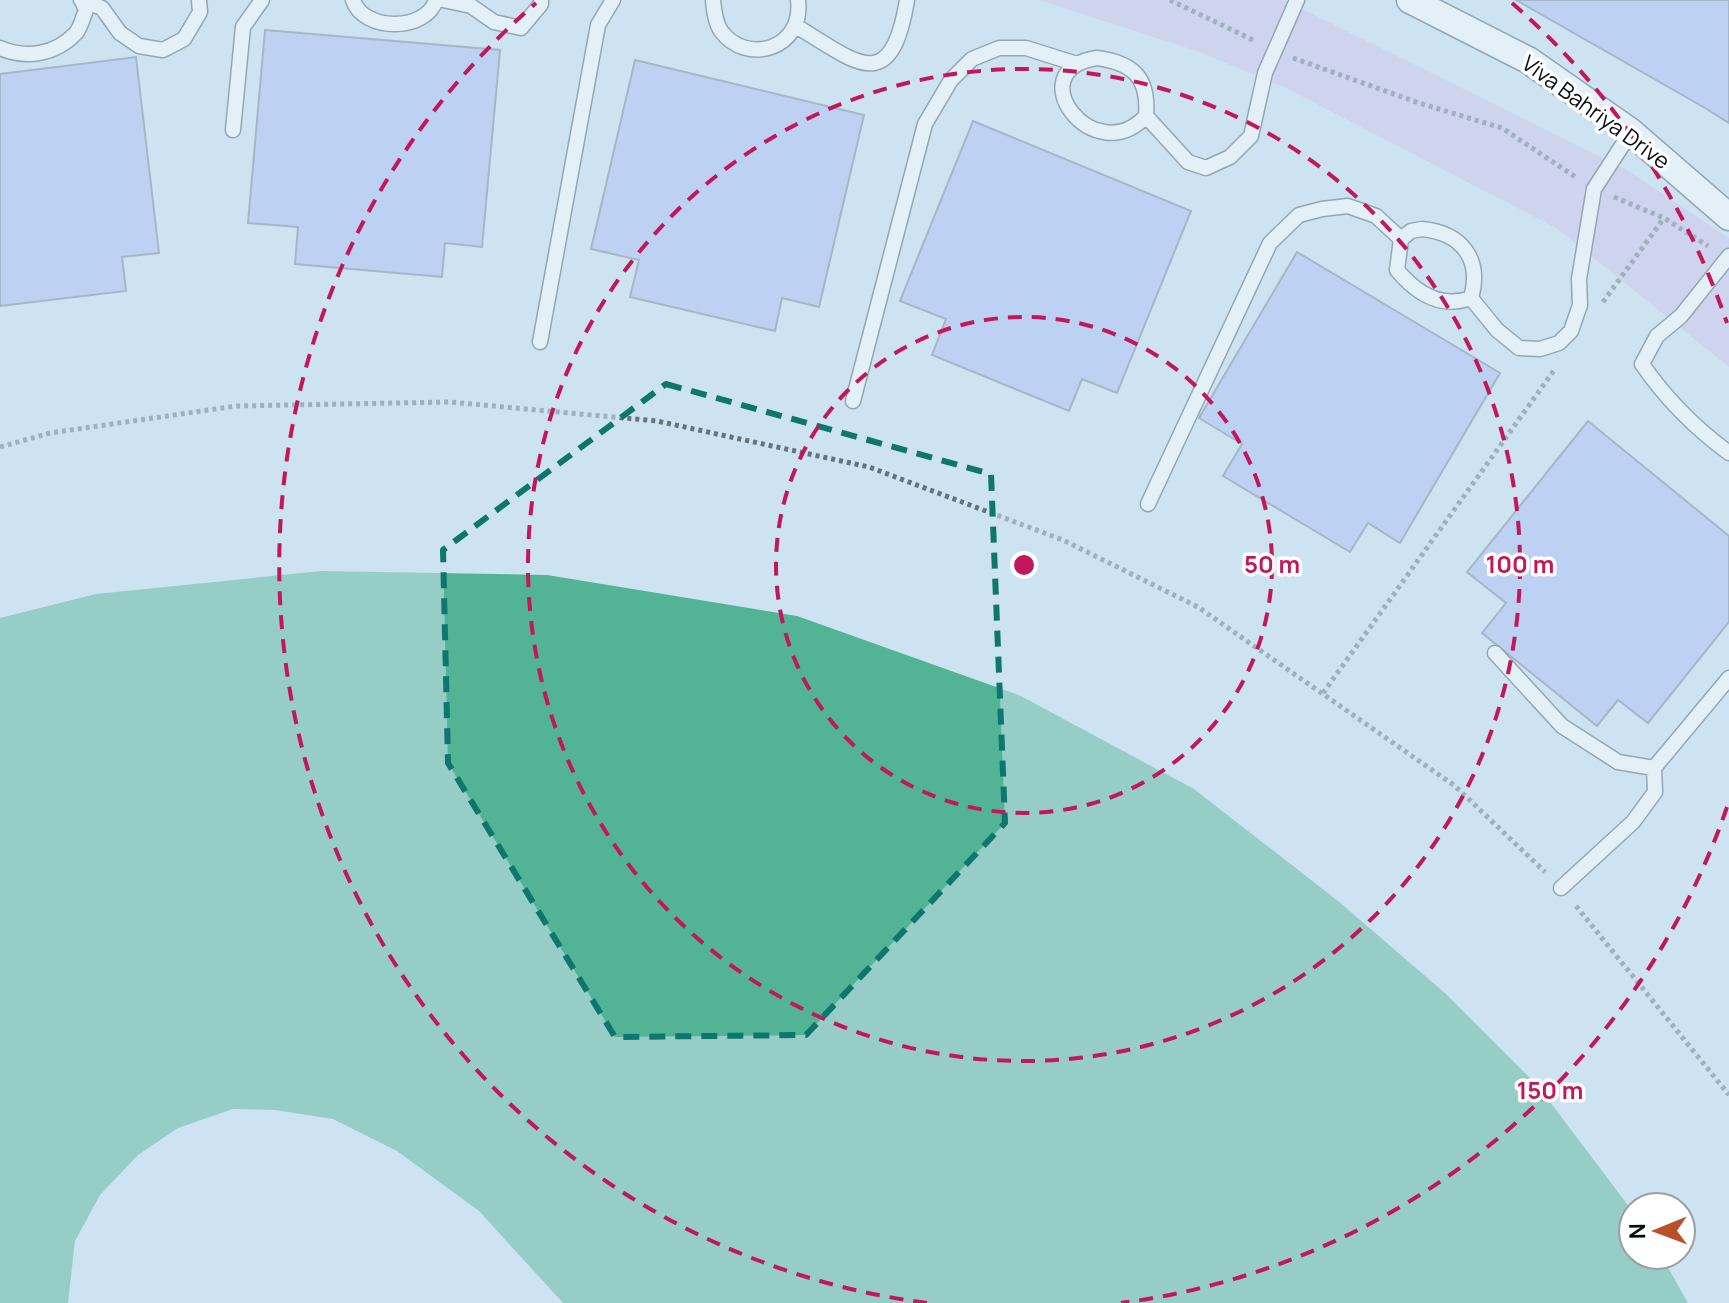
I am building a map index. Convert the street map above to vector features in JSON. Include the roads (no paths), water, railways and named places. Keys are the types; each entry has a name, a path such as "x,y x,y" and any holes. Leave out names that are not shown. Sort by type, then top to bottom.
{"street":[{"name":"Viva Bahriya Drive","path":"1410,0 1528,60 1631,132 1729,217"}],"lane":[{"path":"82,1 102,8 120,33 139,46 163,50 184,39 200,12 199,0"},
{"path":"233,130 243,27 262,0"},
{"path":"353,0 361,16 390,24 419,18 434,7 436,0"},
{"path":"443,0 471,6 494,22 521,28 541,0"},
{"path":"540,342 598,25 613,0"},
{"path":"713,0 720,30 743,47 758,49 776,46 788,38 796,26 798,0"},
{"path":"796,26 853,61 870,65 884,61 893,49 907,0"},
{"path":"1146,116 1133,129 1107,132 1076,119 1062,96 1067,74 1077,64 1097,58 1123,64 1134,71 1143,82 1146,116 1188,162 1206,168 1230,157 1251,136 1254,113 1274,49 1297,0"},
{"path":"0,48 31,56 57,47 77,32 86,10 82,1"},
{"path":"853,401 925,124 951,80 972,59 999,48 1026,48 1077,64"},
{"path":"1471,298 1497,330 1519,348 1540,349 1559,343 1571,331 1580,305 1579,279 1594,189 1631,132"},
{"path":"1148,504 1270,243 1299,215 1348,206 1376,216 1401,239"},
{"path":"1422,229 1448,235 1459,244 1468,252 1473,264 1471,298 1448,303 1437,301 1407,282 1397,270 1401,239 1411,231 1422,229"},
{"path":"1728,257 1681,316 1657,336 1642,364 1660,391 1705,435 1729,453"},
{"path":"1495,653 1562,726 1618,762 1654,768"},
{"path":"1561,888 1633,822 1655,792 1654,768 1729,678"}]}
